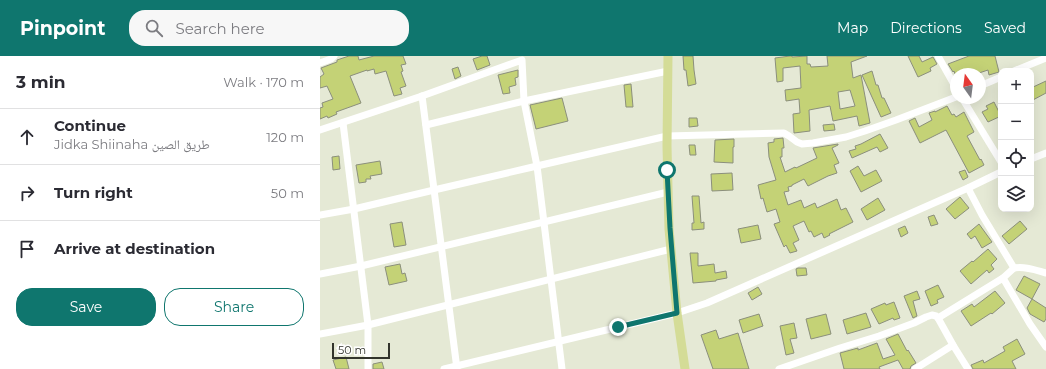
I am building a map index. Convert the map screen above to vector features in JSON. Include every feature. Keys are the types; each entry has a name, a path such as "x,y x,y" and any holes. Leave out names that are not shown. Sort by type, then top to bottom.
{"main road":[{"path":"668,56 667,136 671,249 677,313 685,369"}],"street":[{"path":"320,63 331,59 334,56"},
{"path":"938,56 950,77"},
{"path":"320,130 422,96 523,57 524,101 536,166 544,222 562,369"},
{"path":"1021,68 1046,58"},
{"path":"426,125 524,101 668,71"},
{"path":"986,83 998,78"},
{"path":"422,96 457,368"},
{"path":"320,215 354,209 667,136 784,133 802,144 846,137 950,99"},
{"path":"966,104 998,157"},
{"path":"343,122 368,325 368,369"},
{"path":"1034,158 1046,153"},
{"path":"444,369 457,368 559,341 677,313 707,303 998,173"},
{"path":"968,188 982,215 1014,268"},
{"path":"320,274 442,247 668,192"},
{"path":"320,334 368,325 671,249"},
{"path":"938,318 1003,278 1014,268 1028,268 1046,273"},
{"path":"1003,278 1030,324 1046,347"},
{"path":"779,369 879,336 932,315 938,318 952,345 968,369"},
{"path":"915,369 952,345"}],"building":[{"path":"349,56 358,56 359,60 374,56 403,56 406,64 401,65 403,71 401,72 406,86 400,88 402,94 394,96 386,71 375,74 374,69 350,76 361,103 336,112 337,114 328,118 327,116 320,119 320,108 323,107 322,103 333,99 327,86 320,88 320,77 324,74 321,68"},
{"path":"487,56 490,65 477,70 473,59"},
{"path":"683,56 693,56 696,84 688,86 686,70 684,70"},
{"path":"807,56 807,64 810,64 811,67 828,66 827,56 867,56 851,62 853,78 861,75 870,123 859,126 857,116 833,121 830,106 809,110 810,131 794,133 793,114 800,113 799,99 786,101 785,90 801,88 800,66 783,68 783,81 777,82 775,58","holes":["850,90 855,106 840,109 838,92"]},
{"path":"908,56 919,56 922,62 933,57 937,64 930,68 931,71 918,77"},
{"path":"969,56 995,56 998,72 989,75 986,68 950,68 948,64"},
{"path":"458,67 461,76 455,79 452,69"},
{"path":"518,70 518,77 515,78 516,85 509,87 510,93 503,94 498,75"},
{"path":"872,71 876,85 878,85 882,98 884,98 891,113 881,117 862,75"},
{"path":"1046,81 1046,93 1034,99 1034,87"},
{"path":"631,84 633,107 626,107 624,85"},
{"path":"562,98 568,121 536,129 530,105"},
{"path":"994,102 998,110 998,117 988,122 982,112 988,109 986,106"},
{"path":"947,106 952,115 954,114 956,117 964,112 974,132 967,136 984,165 969,173 946,130 920,143 909,121 915,118 919,127 932,120 929,113 935,112"},
{"path":"689,118 697,118 698,126 689,127"},
{"path":"834,124 835,130 824,131 823,125"},
{"path":"880,134 888,148 880,152 877,147 852,158 849,151 856,149 855,146"},
{"path":"783,138 784,148 782,148 782,157 780,157 785,172 817,158 813,148 838,144 832,148 839,163 834,165 837,173 808,186 804,179 788,187 789,191 784,192 788,205 801,200 804,208 815,203 817,208 837,199 841,210 846,208 853,222 824,238 822,233 814,237 811,231 809,232 804,221 793,226 799,240 793,243 797,251 790,253 786,245 784,247 774,224 780,222 776,209 767,212 763,198 761,199 758,185 776,180 769,157 768,143 774,142 774,139"},
{"path":"734,139 733,163 714,162 715,140"},
{"path":"689,145 695,145 696,155 690,155"},
{"path":"339,156 340,169 333,170 332,157"},
{"path":"380,161 382,174 370,176 371,179 366,179 366,182 359,183 356,165"},
{"path":"858,166 864,176 876,170 882,181 861,192 850,171"},
{"path":"965,170 968,177 963,180 959,172"},
{"path":"732,173 733,190 712,191 711,174"},
{"path":"692,196 699,196 701,223 704,222 704,229 692,230 692,223 694,223"},
{"path":"960,197 969,208 955,219 946,209"},
{"path":"878,198 885,210 867,220 861,209"},
{"path":"934,215 938,224 931,226 928,217"},
{"path":"1020,221 1027,229 1009,244 1002,236"},
{"path":"402,222 406,245 394,247 390,224"},
{"path":"979,224 992,242 982,248 975,236 971,239 967,234"},
{"path":"758,225 761,239 741,243 738,229"},
{"path":"905,226 908,233 901,237 898,229"},
{"path":"988,249 997,259 991,265 994,269 989,273 987,270 971,284 960,271"},
{"path":"690,253 698,253 698,266 714,264 715,273 726,271 727,278 716,281 693,283"},
{"path":"400,264 402,274 405,273 407,281 389,285 385,267"},
{"path":"806,268 807,275 797,276 796,269"},
{"path":"1024,276 1040,284 1032,299 1016,290"},
{"path":"938,285 944,297 937,300 938,303 931,306 925,291"},
{"path":"758,287 762,294 752,300 748,293"},
{"path":"917,291 920,299 913,301 917,316 913,318 904,296"},
{"path":"995,291 1005,303 992,314 991,313 971,326 961,311 972,304 974,307"},
{"path":"1032,299 1046,308 1046,319 1044,322 1030,314 1027,308"},
{"path":"894,302 900,318 894,320 893,318 879,324 871,309 885,303 886,305"},
{"path":"866,313 871,327 847,334 843,320"},
{"path":"759,314 763,326 743,333 739,320"},
{"path":"826,314 831,334 811,339 806,319"},
{"path":"794,323 797,338 790,339 794,353 786,355 780,326"},
{"path":"716,330 719,339 738,333 749,369 713,369 701,335"},
{"path":"898,334 907,351 908,350 916,363 911,366 910,369 903,369 898,360 879,367 880,369 844,369 840,353 858,348 858,350 877,343 883,359 895,355 886,339"},
{"path":"1017,339 1025,354 1012,361 1016,369 973,369 971,365 983,360 984,363 1005,351 1003,347"},
{"path":"346,357 349,369 336,369 333,360"},
{"path":"382,362 384,369 373,369 373,364"}],"route":[{"path":"618,327 677,313 667,170"}]}
